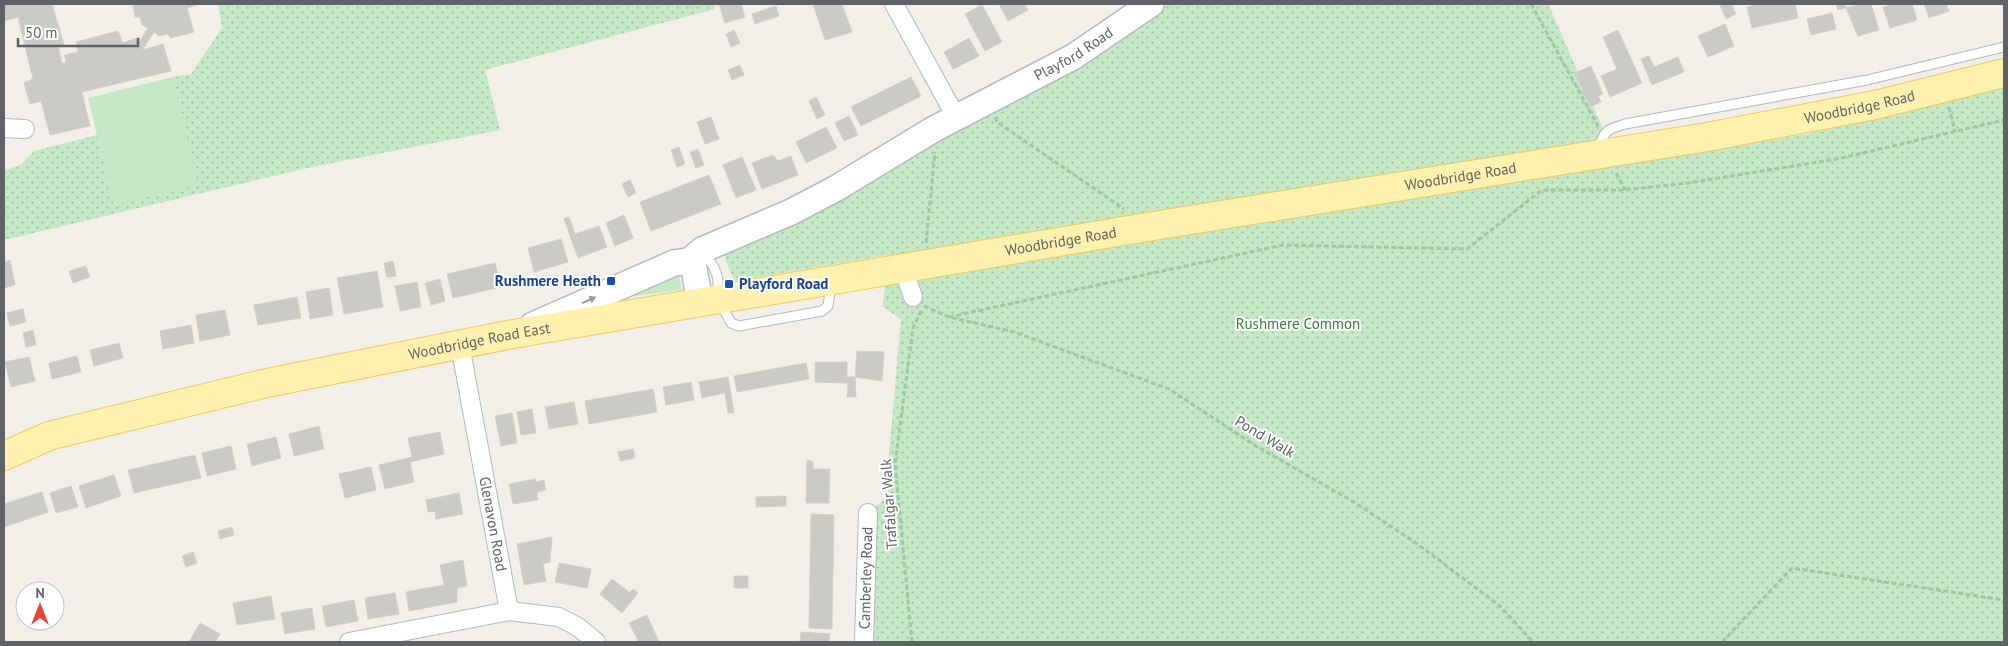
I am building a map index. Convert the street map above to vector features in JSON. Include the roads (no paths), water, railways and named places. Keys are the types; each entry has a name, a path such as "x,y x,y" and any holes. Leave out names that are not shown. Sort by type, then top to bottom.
{"main road":[{"name":"Woodbridge Road","path":"914,259 1602,148 1795,122 1875,105 2004,73"},
{"name":"Woodbridge Road East","path":"4,439 49,436 268,383 512,334 831,281 914,259"},
{"name":"Woodbridge Road East","path":"4,456 49,436"}],"street":[{"path":"894,4 956,117"},
{"name":"Playford Road","path":"512,334 674,263 688,261 809,203 956,117 1073,57 1151,4"},
{"path":"4,128 24,129"},
{"path":"697,256 711,301"},
{"path":"914,259 919,303"},
{"name":"Glenavon Road","path":"460,344 509,611"},
{"name":"Camberley Road","path":"864,642 868,513"},
{"path":"348,642 509,611 559,617 578,627 596,642"}],"lane":[{"path":"1602,148 1608,129 1625,124 1867,80 2004,47"}],"place":[{"name":"Rushmere Heath","path":"611,281"},
{"name":"Playford Road","path":"729,284"}],"park label":[{"name":"Rushmere Common","path":"1298,324"}]}
